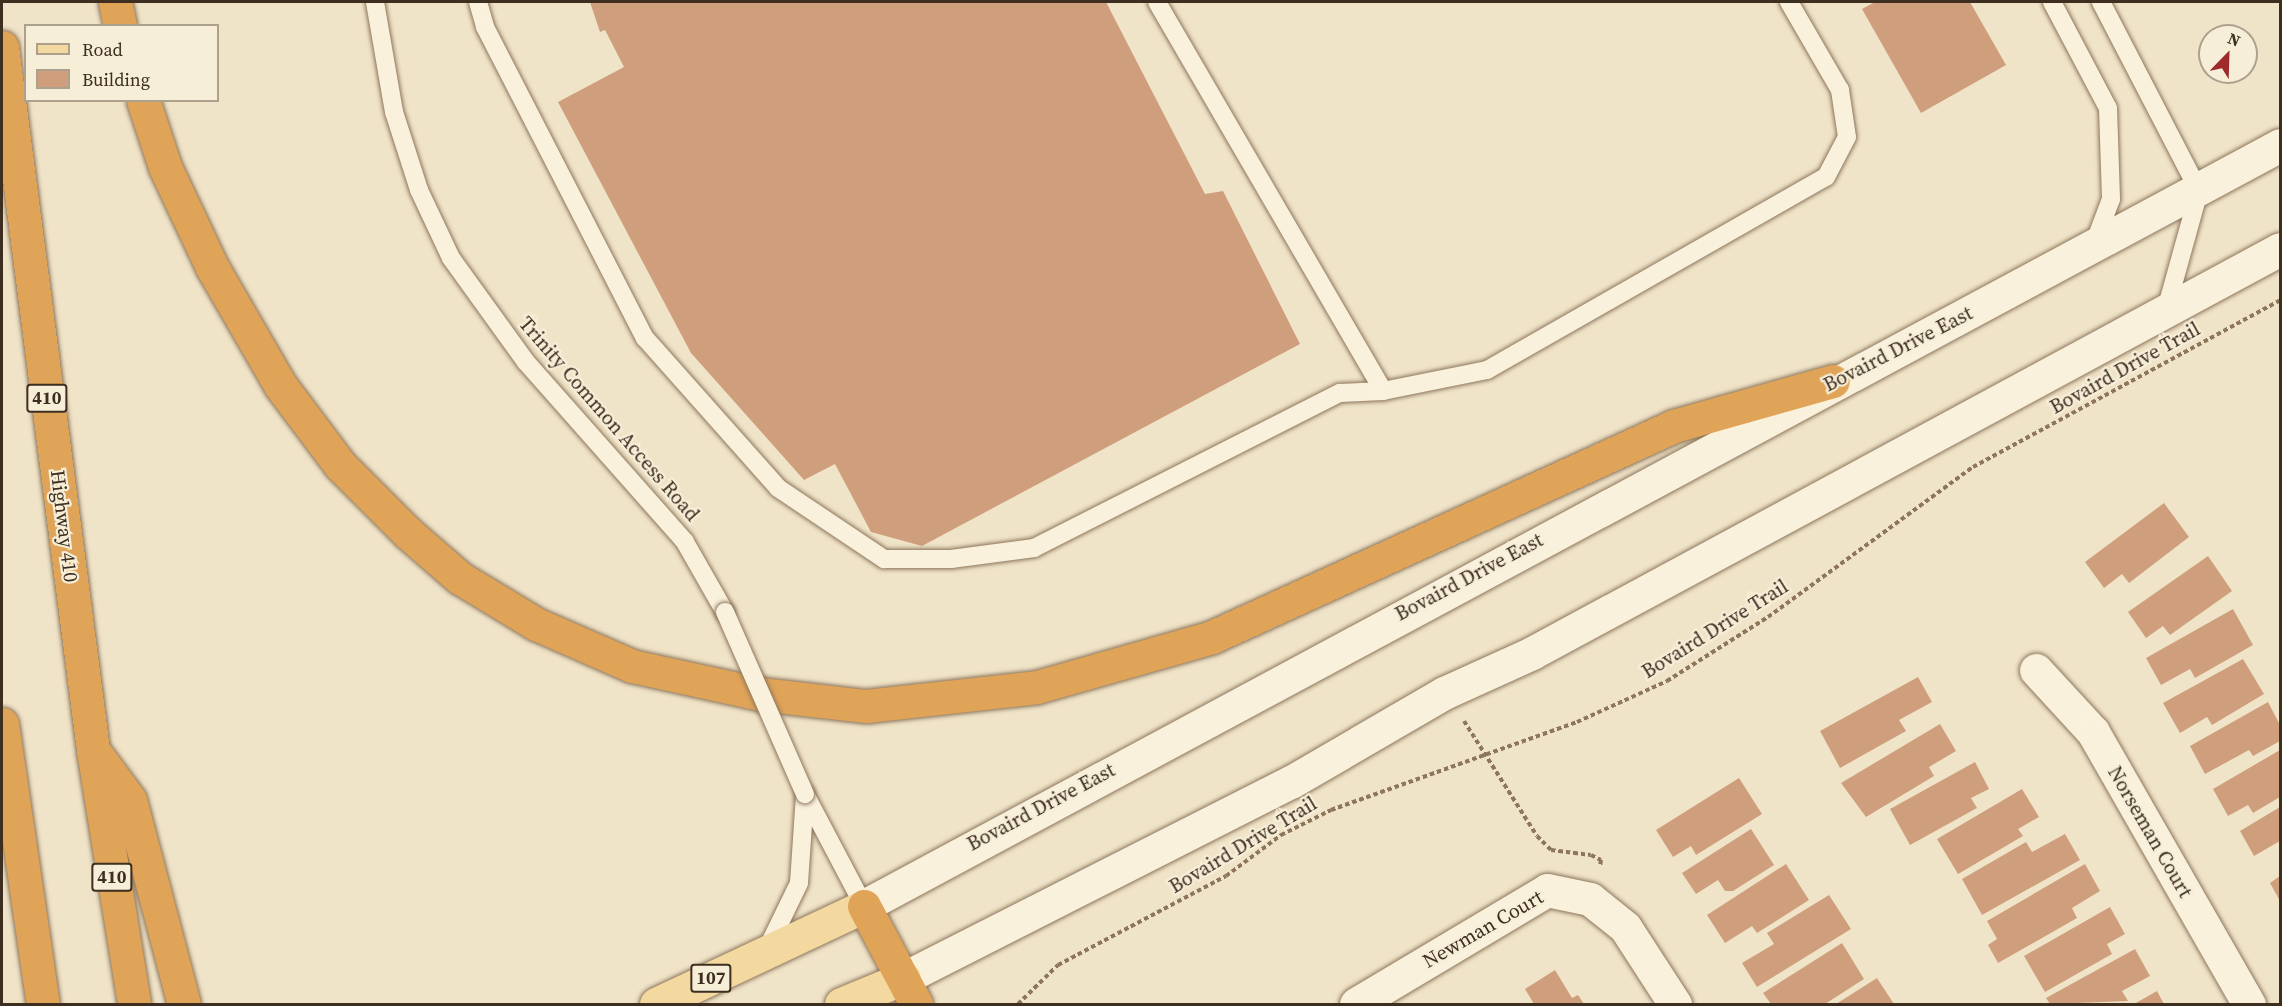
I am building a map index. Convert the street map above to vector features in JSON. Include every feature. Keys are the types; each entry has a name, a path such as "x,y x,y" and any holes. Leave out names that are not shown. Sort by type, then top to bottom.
{"highway":[{"path":"115,2 120,24"},
{"name":"Highway 410","path":"2,47 93,750 134,1005"},
{"path":"143,102 165,167 212,267 280,385 340,465 408,533 460,578 536,624 632,666 760,694 866,706 1037,687 1212,637 1674,426 1833,381"},
{"path":"2,724 43,1005"},
{"path":"93,750 130,800 184,1005"},
{"path":"864,906 910,991"}],"main road":[{"name":"Bovaird Drive East","path":"656,1005 864,906 1833,381 2093,249 2280,146"},
{"path":"841,1005 910,991 1291,782 1444,693 1532,652 2280,249"},
{"name":"Norseman Court","path":"2036,670 2093,732 2249,1005"},
{"name":"Newman Court","path":"1356,1005 1547,890 1590,899 1625,927 1675,1005"}],"lane":[{"name":"Trinity Common Access Road","path":"375,2 394,112 419,190 451,258 526,363 685,542 725,612 805,794 864,906"},
{"path":"478,2 485,27 645,338 778,488 884,559 951,559 1034,548 1340,393 1383,391 1487,370 1826,177 1847,137 1840,90 1789,2"},
{"path":"1157,2 1383,391"},
{"path":"2052,2 2108,108 2111,199 2093,249"},
{"path":"2101,2 2199,191 2166,310"},
{"name":"Trinity Common Access Road","path":"766,951 799,883 805,794"}],"path":[{"name":"Bovaird Drive Trail","path":"1018,1005 1058,964 1226,876 1281,835 1487,751 1577,722 1667,681 1767,617 1973,467 2280,300"},
{"path":"1444,693 1487,751 1517,809 1551,850 1601,860 1590,899"}],"building":[{"path":"590,2 1106,2 1205,194 1223,191 1300,344 922,546 871,532 835,464 804,480 691,353 558,102 624,67 605,30 600,32"},
{"path":"1875,2 1970,2 2006,65 1921,113 1862,9"},
{"path":"2164,503 2189,537 2129,583 2122,574 2104,588 2085,562"},
{"path":"2208,556 2232,591 2170,635 2163,626 2146,638 2128,612"},
{"path":"2233,609 2253,645 2195,678 2190,669 2161,685 2146,658"},
{"path":"2243,659 2264,694 2212,725 2207,717 2180,733 2163,703"},
{"path":"1918,677 1932,702 1899,720 1906,731 1840,768 1820,731"},
{"path":"2268,702 2280,725 2280,741 2253,756 2249,750 2205,774 2190,746"},
{"path":"1940,724 1956,751 1929,767 1934,776 1866,817 1841,783"},
{"path":"2280,750 2280,797 2253,813 2248,805 2228,816 2213,789"},
{"path":"1975,762 1989,789 1971,798 1977,808 1910,845 1890,809"},
{"path":"1739,778 1762,814 1696,855 1691,846 1673,857 1656,830"},
{"path":"2022,789 2039,817 2018,829 2023,836 1958,874 1937,839"},
{"path":"2280,807 2280,841 2254,856 2240,831"},
{"path":"1751,829 1774,865 1733,891 1725,891 1718,880 1696,894 1682,873"},
{"path":"2065,834 2080,860 1982,915 1962,879 2026,842 2032,852"},
{"path":"1786,864 1809,900 1757,933 1752,926 1725,943 1707,915"},
{"path":"2085,864 2100,891 2072,908 2077,918 1998,963 1988,945 1997,939 1987,921"},
{"path":"2280,876 2280,901 2270,883"},
{"path":"1829,895 1851,929 1757,987 1742,963 1774,944 1767,933"},
{"path":"2110,907 2125,934 2107,944 2112,954 2045,992 2024,956"},
{"path":"1842,943 1864,979 1825,1004 1771,1004 1763,993"},
{"path":"2135,949 2150,976 2122,991 2128,1001 2050,1004 2046,998"},
{"path":"1555,970 1572,998 1578,995 1584,1004 1534,1004 1525,989"},
{"path":"1877,978 1894,1004 1836,1004"},
{"path":"2157,991 2164,1004 2134,1004"}]}
